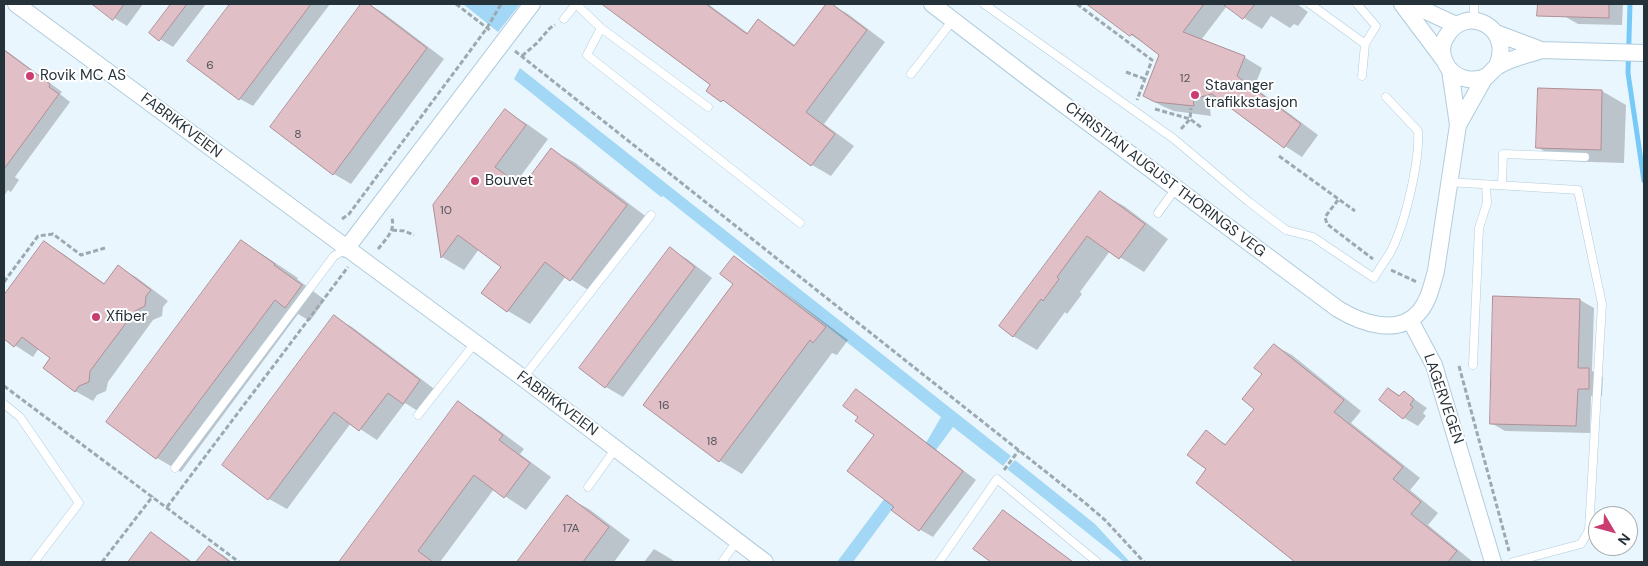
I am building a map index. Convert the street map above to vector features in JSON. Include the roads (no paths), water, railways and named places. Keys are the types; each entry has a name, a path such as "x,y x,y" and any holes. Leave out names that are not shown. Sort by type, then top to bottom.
{"street":[{"name":"FABRIKKVEIEN","path":"16,4 346,249 524,378 765,562"},
{"path":"346,249 532,4"},
{"name":"CHRISTIAN AUGUST THORINGS VEG","path":"932,4 1338,309 1350,316 1374,324 1394,324 1410,320"},
{"path":"1402,4 1447,65 1457,76 1466,79 1476,80 1491,71 1541,50"},
{"path":"1411,4 1456,25"},
{"path":"1410,320 1420,311 1432,288 1458,125 1447,65 1442,50 1444,40 1456,25 1474,20 1490,27 1496,33 1502,50 1500,58 1458,125"},
{"path":"1496,33 1541,50 1644,53"},
{"name":"LAGERVEGEN","path":"1410,320 1434,365 1493,562"}],"lane":[{"path":"564,19 576,4 601,28 708,108"},
{"path":"984,4 1174,139 1248,202 1286,230 1313,238 1374,278 1391,252 1403,221 1419,147 1418,131 1386,97"},
{"path":"1310,4 1364,44"},
{"path":"1357,4 1376,26 1364,44 1362,76"},
{"path":"1474,4 1474,20"},
{"path":"911,74 953,20"},
{"path":"601,28 587,55 800,223"},
{"path":"1502,185 1504,154 1585,157"},
{"path":"1448,182 1578,190 1602,304 1589,530 1581,544 1513,562"},
{"path":"1473,365 1479,228 1487,203 1486,185"},
{"path":"1158,213 1177,188"},
{"path":"524,378 651,215"},
{"path":"175,468 334,256 346,249"},
{"path":"418,414 475,343"},
{"path":"4,404 20,417 79,503 34,562"},
{"path":"588,487 616,448"},
{"path":"939,562 997,479 1097,562"},
{"path":"722,562 736,541"}],"waterway":[{"path":"1630,4 1628,73 1644,181"}],"place":[{"name":"Rovik MC AS","path":"30,76"},
{"name":"Stavanger trafikkstasjon","path":"1195,95"},
{"name":"Bouvet","path":"475,181"},
{"name":"Xfiber","path":"96,317"}]}
